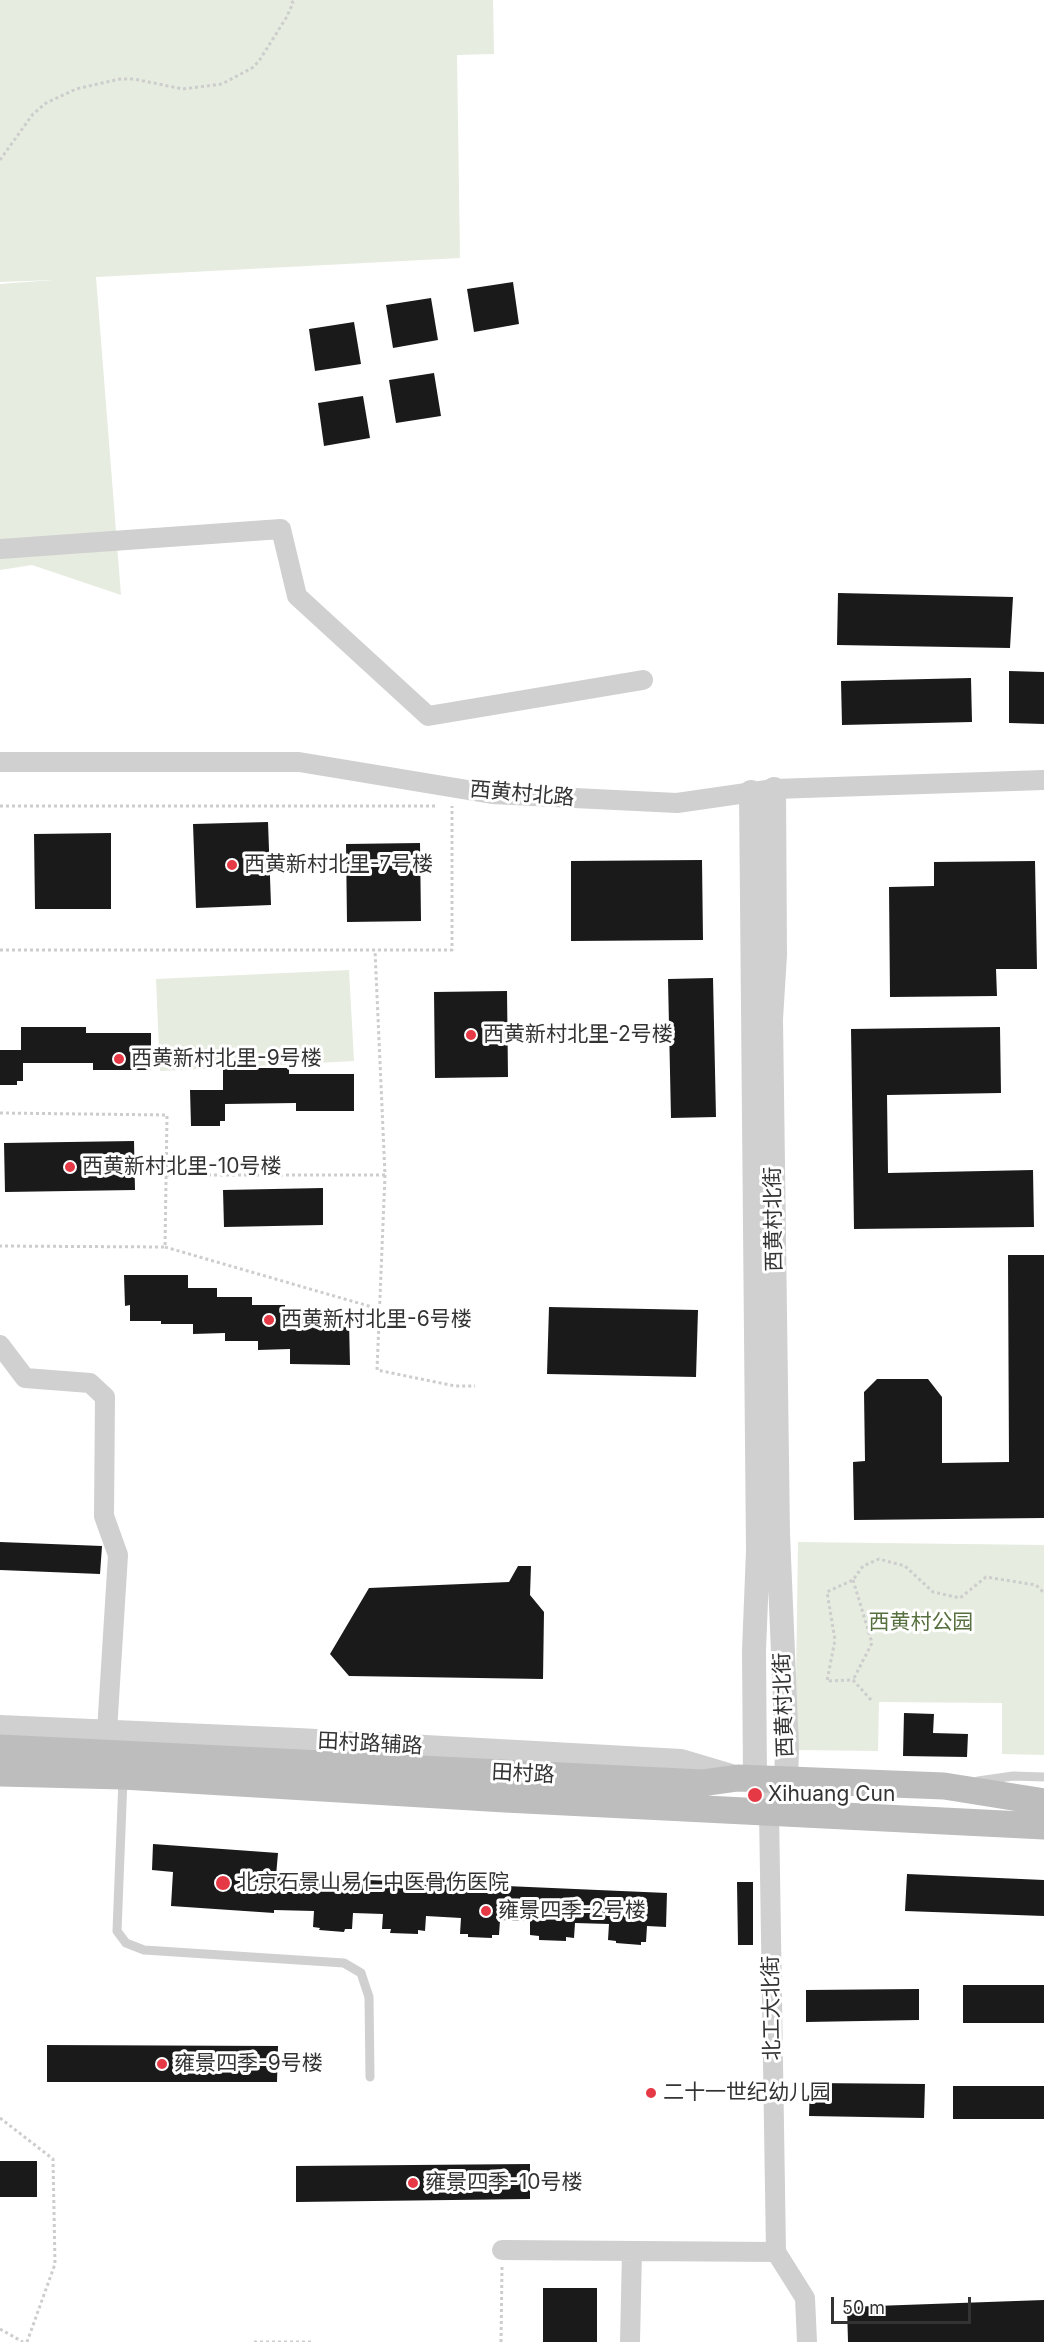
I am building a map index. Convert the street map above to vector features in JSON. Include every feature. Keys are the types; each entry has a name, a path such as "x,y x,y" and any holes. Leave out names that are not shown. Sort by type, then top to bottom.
{"main road":[{"name":"田村路","path":"6,1738 702,1783 746,1779 944,1786 1044,1802"},
{"name":"田村路","path":"0,1773 123,1776 505,1799 1044,1826"}],"street":[{"path":"0,549 281,529 297,596 428,716 643,680"},
{"name":"西黄村北路","path":"0,762 299,762 492,794 677,803 763,790 1044,780"},
{"name":"西黄村北街","path":"763,790 775,955 771,1018 778,1534 786,1748 786,1782 769,1811 746,1779 758,1551 763,790"},
{"path":"0,1346 25,1378 90,1383 105,1397 104,1516 118,1555 107,1731"},
{"name":"田村路辅路","path":"6,1738 107,1731 681,1761 746,1779"},
{"name":"北工大北街","path":"769,1811 776,2252"},
{"path":"502,2250 776,2252 805,2298 807,2342"},
{"path":"630,2342 632,2252"}],"lane":[{"path":"123,1776 117,1931 126,1943 144,1950 344,1963 362,1973 369,1997 370,2077"},
{"path":"944,1786 1014,1776 1044,1777"}],"path":[{"path":"0,160 33,114 46,103 76,89 120,80 134,80 183,89 222,84 252,68 259,61 286,18 293,3 291,0"},
{"path":"0,806 440,806"},
{"path":"0,950 452,950 452,806"},
{"path":"375,950 385,1175 377,1370 455,1386 475,1386"},
{"path":"0,1113 167,1115 165,1247"},
{"path":"166,1175 385,1175"},
{"path":"0,1246 165,1247 379,1309"},
{"path":"853,1680 827,1681 835,1640 827,1592 853,1580 863,1566 879,1559 905,1566 933,1592 960,1598 986,1577 1036,1585 1044,1593"},
{"path":"853,1580 872,1643 853,1680"},
{"path":"853,1680 871,1700"},
{"path":"0,2118 53,2159 55,2264 25,2342 0,2329"},
{"path":"501,2342 502,2250"},
{"path":"254,2342 314,2342"}],"green space":[{"path":"0,0 493,0 494,54 457,55 460,258 96,277 121,595 32,565 0,570 0,284 53,280 0,282"},
{"path":"349,970 354,1061 160,1071 156,979"},
{"name":"西黄村公园","path":"798,1542 1044,1545 1044,1755 1002,1754 1002,1703 879,1702 878,1751 795,1750"}],"building":[{"path":"513,282 519,324 474,332 467,289"},
{"path":"431,298 438,340 393,348 386,305"},
{"path":"354,322 361,364 315,371 309,329"},
{"path":"434,373 441,416 396,423 389,380"},
{"path":"363,396 370,438 324,446 318,403"},
{"path":"838,593 1013,597 1010,648 837,645"},
{"path":"1009,671 1044,672 1044,724 1009,723"},
{"path":"971,678 972,722 842,725 841,681"},
{"name":"西黄新村北里-7号楼","path":"268,822 271,905 196,908 193,824"},
{"path":"111,833 111,909 35,909 34,834"},
{"path":"420,843 421,921 347,922 346,844"},
{"path":"702,860 703,940 571,941 571,861"},
{"path":"1035,861 1037,969 996,969 997,996 890,997 889,887 934,886 934,862"},
{"path":"713,978 716,1117 671,1118 668,979"},
{"name":"西黄新村北里-2号楼","path":"507,991 508,1077 435,1078 434,992"},
{"name":"西黄新村北里-9号楼","path":"21,1027 86,1027 86,1033 151,1033 151,1070 93,1070 93,1063 23,1063 23,1081 17,1081 17,1085 0,1085 0,1050 21,1050"},
{"path":"1000,1027 1001,1093 887,1095 888,1173 1033,1170 1034,1227 854,1229 851,1029"},
{"path":"223,1068 289,1068 289,1074 354,1074 354,1111 296,1111 296,1103 225,1104 225,1121 220,1121 220,1126 191,1126 190,1090 223,1090"},
{"name":"西黄新村北里-10号楼","path":"134,1141 135,1190 5,1192 4,1143"},
{"path":"323,1188 323,1225 224,1227 223,1190"},
{"path":"1008,1255 1044,1255 1044,1518 854,1520 853,1462 865,1461 864,1392 877,1379 928,1379 942,1397 942,1463 1009,1462"},
{"name":"西黄新村北里-6号楼","path":"124,1275 188,1275 188,1288 217,1288 217,1297 252,1297 252,1305 285,1305 285,1314 316,1314 316,1321 349,1321 350,1365 290,1364 290,1349 258,1350 258,1341 225,1341 225,1333 193,1334 193,1324 130,1321 130,1305 125,1306"},
{"path":"549,1307 698,1310 696,1377 547,1374"},
{"path":"0,1542 102,1546 100,1574 0,1570"},
{"path":"518,1566 531,1566 530,1595 544,1612 543,1679 349,1676 330,1654 369,1588 509,1582"},
{"path":"904,1713 934,1714 933,1733 968,1734 967,1757 903,1756"},
{"name":"雍景四季-2号楼","path":"153,1844 278,1853 276,1876 667,1893 666,1927 647,1926 646,1942 641,1942 641,1945 608,1940 609,1924 575,1923 574,1938 566,1937 566,1941 539,1940 539,1936 530,1935 530,1921 500,1920 499,1935 492,1935 492,1938 468,1937 468,1934 460,1934 461,1918 426,1916 425,1931 418,1930 418,1934 390,1933 391,1929 382,1929 383,1914 353,1913 352,1929 345,1929 344,1932 319,1930 320,1928 313,1927 314,1911 274,1910 274,1913 171,1906 173,1872 152,1870"},
{"path":"907,1874 1044,1880 1044,1916 905,1911"},
{"path":"737,1882 753,1882 753,1945 738,1945"},
{"path":"963,1985 1044,1985 1044,2023 963,2023"},
{"path":"919,1989 919,2020 806,2022 806,1990"},
{"name":"雍景四季-9号楼","path":"47,2045 278,2046 277,2082 47,2082"},
{"path":"810,2083 925,2084 924,2118 809,2116"},
{"path":"953,2086 1044,2086 1044,2119 953,2119"},
{"path":"0,2161 37,2161 37,2197 0,2197"},
{"name":"雍景四季-10号楼","path":"530,2164 530,2199 296,2202 296,2166"},
{"path":"543,2288 597,2288 597,2342 543,2342"},
{"path":"1044,2300 1044,2342 848,2342 847,2307"}],"place":[{"name":"西黄新村北里-7号楼","path":"232,865"},
{"name":"西黄新村北里-2号楼","path":"471,1035"},
{"name":"西黄新村北里-9号楼","path":"119,1059"},
{"name":"西黄新村北里-10号楼","path":"70,1167"},
{"name":"西黄新村北里-6号楼","path":"269,1320"},
{"name":"Xihuang Cun","path":"755,1795"},
{"name":"北京石景山易仁中医骨伤医院","path":"223,1883"},
{"name":"雍景四季-2号楼","path":"486,1911"},
{"name":"雍景四季-9号楼","path":"162,2064"},
{"name":"二十一世纪幼儿园","path":"651,2093"},
{"name":"雍景四季-10号楼","path":"413,2183"}]}
